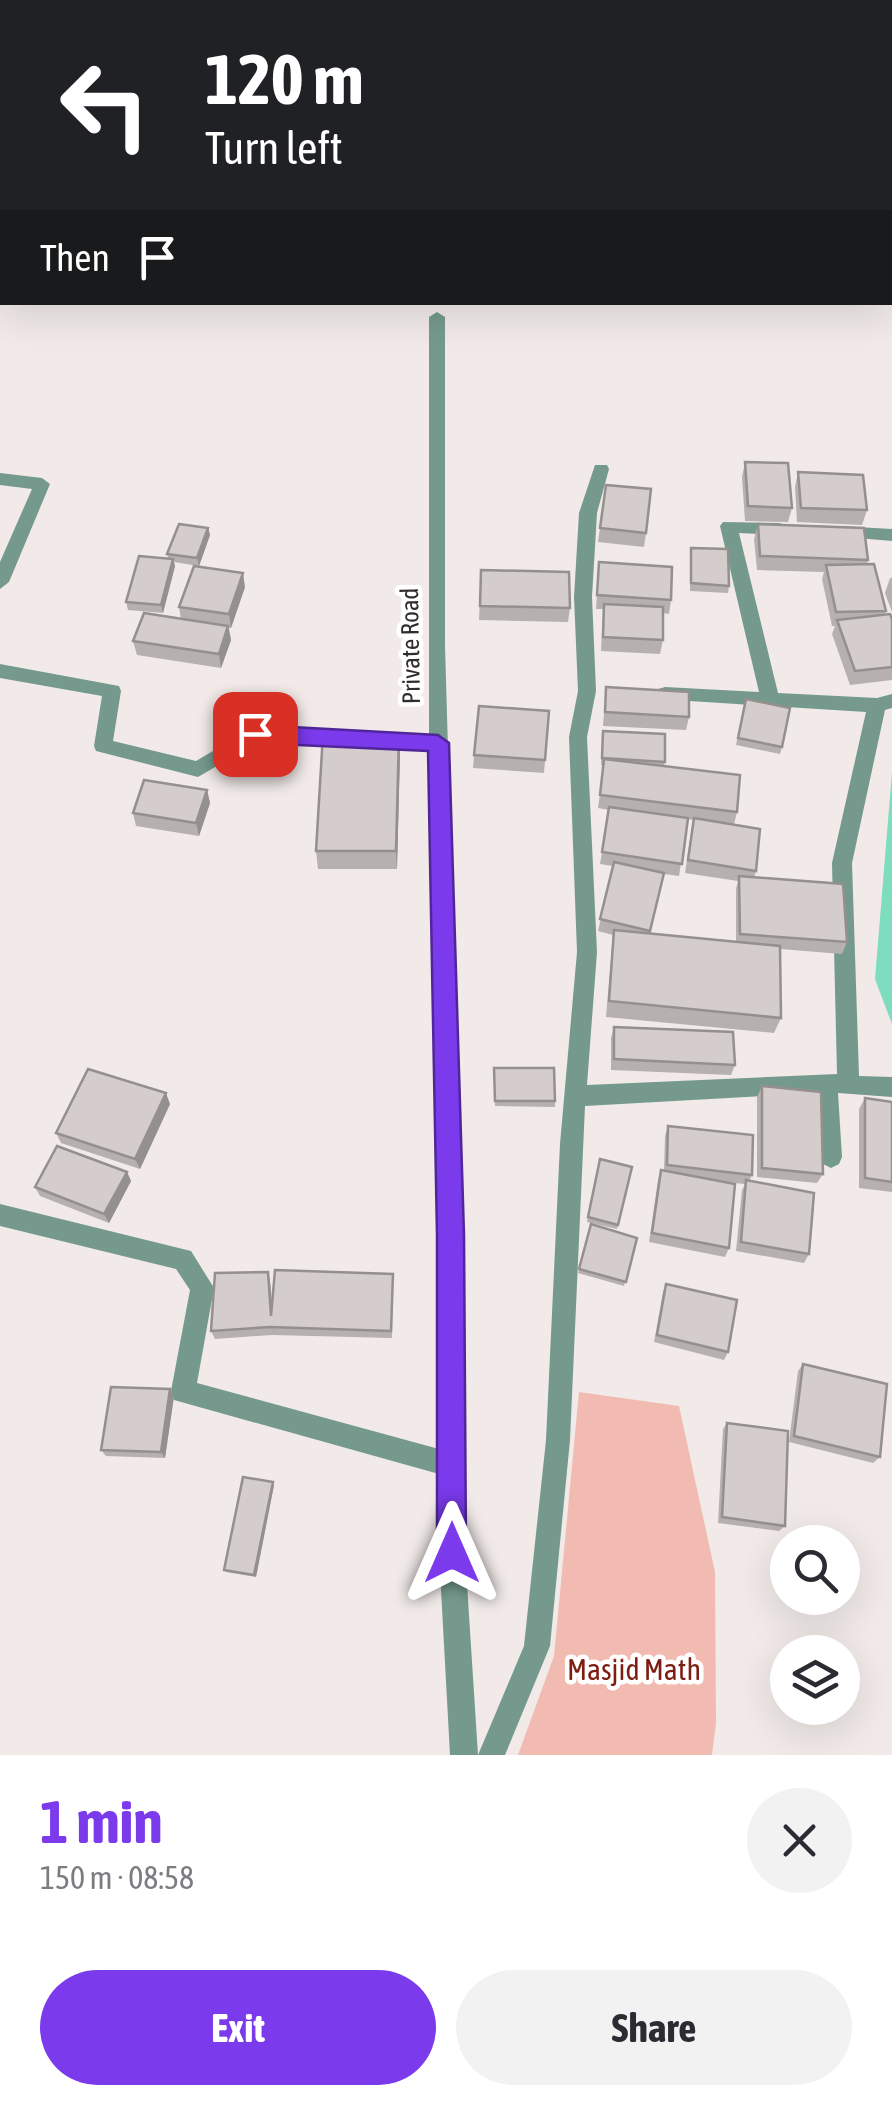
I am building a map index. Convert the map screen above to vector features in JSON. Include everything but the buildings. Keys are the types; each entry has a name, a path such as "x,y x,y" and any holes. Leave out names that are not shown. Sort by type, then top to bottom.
{"street":[{"name":"Private Road","path":"437,316 438,743 450,1235 452,1553 464,1755"},
{"path":"491,1755 537,1646 558,1440 574,1096 587,952 578,737 596,692 583,597 588,513 601,470"},
{"path":"0,479 42,484 0,582"},
{"path":"770,698 729,526 892,535"},
{"path":"0,671 112,691 102,746 198,769 255,734 438,743"},
{"path":"642,694 884,703 842,863 837,1084 831,1157"},
{"path":"574,1096 837,1084 892,1087"},
{"path":"0,1215 183,1258 202,1288 183,1391 452,1465"}],"green space":[{"name":"Masjid Math","path":"579,1392 679,1406 715,1572 716,1723 712,1755 518,1755 554,1656"}],"shaded area":[{"path":"892,772 892,1024 875,979"}],"route":[{"path":"255,734 438,743 450,1235 452,1553"}]}
